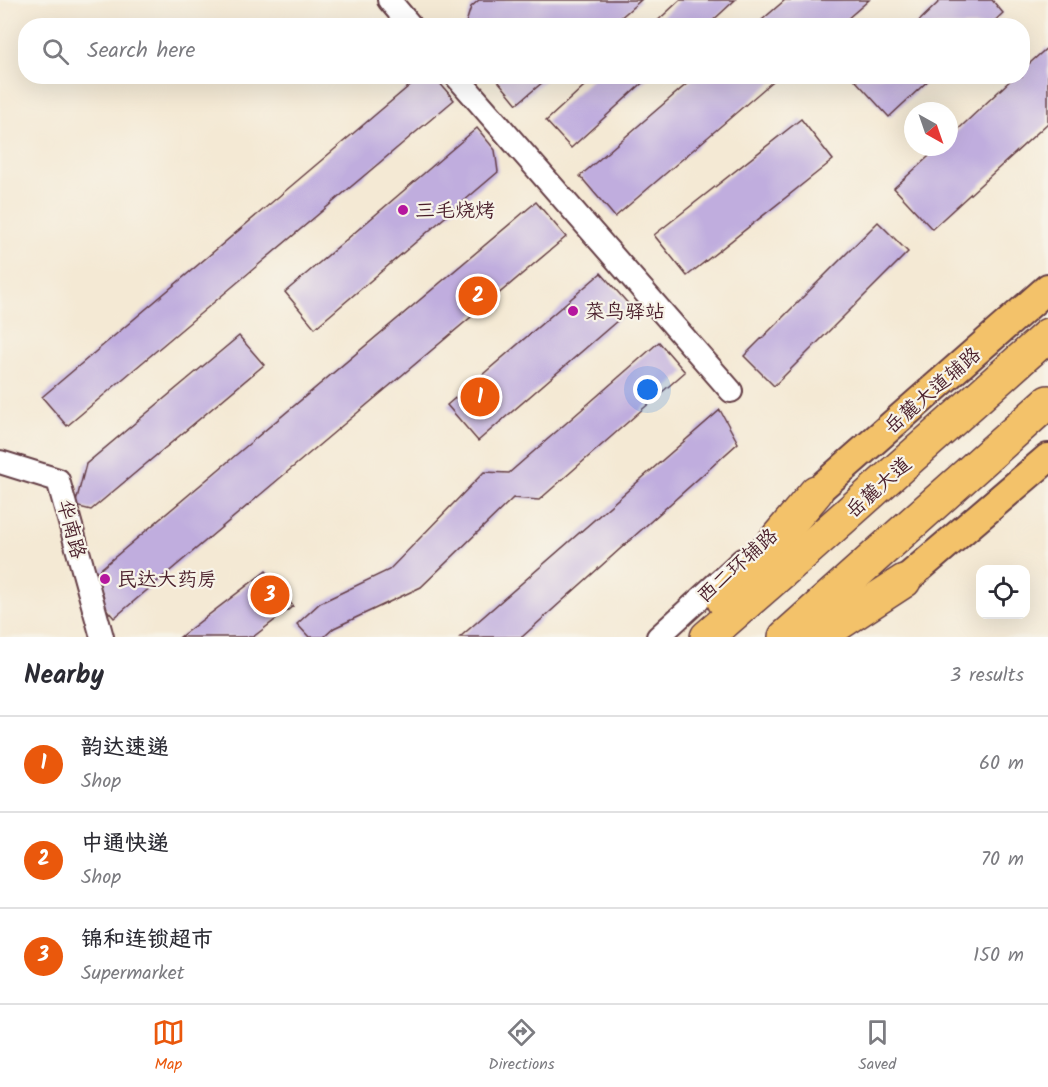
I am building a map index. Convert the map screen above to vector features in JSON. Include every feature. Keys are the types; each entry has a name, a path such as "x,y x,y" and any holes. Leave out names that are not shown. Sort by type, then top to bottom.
{"highway":[{"name":"岳麓大道","path":"707,637 1048,335"},
{"path":"785,637 1048,402"},
{"path":"693,637 816,492"},
{"path":"818,637 904,581"}],"main road":[{"name":"岳麓大道辅路","path":"816,492 1048,288"},
{"path":"904,581 1048,458"}],"street":[{"path":"389,0 404,18"},
{"path":"463,84 731,391"},
{"name":"华南路","path":"0,462 58,480 102,637"},
{"name":"西二环辅路","path":"658,637 816,492"},
{"path":"839,637 904,581"}],"building":[{"path":"479,0 641,0 620,18 468,18 471,7"},
{"path":"680,0 735,0 716,18 661,18"},
{"path":"785,0 869,0 848,18 764,18"},
{"path":"941,0 992,0 1003,13 998,18 922,18"},
{"path":"1048,47 1048,123 932,229 894,188 929,156 958,156 958,130 1006,84 1030,84 1030,63"},
{"path":"412,84 441,84 454,100 67,426 42,397"},
{"path":"501,84 541,84 517,104"},
{"path":"586,84 641,84 571,148 546,121"},
{"path":"687,84 770,84 615,217 580,176"},
{"path":"859,84 924,84 889,117"},
{"path":"801,119 833,160 687,276 654,235"},
{"path":"477,128 495,150 498,172 315,328 285,292"},
{"path":"536,202 566,237 114,618 84,583"},
{"path":"878,222 908,252 774,386 744,356"},
{"path":"601,273 632,308 478,441 447,405"},
{"path":"239,336 264,365 91,510 75,506 86,464"},
{"path":"659,342 685,372 539,500 513,498 421,587 334,628 324,637 309,637 297,624 320,603 389,570 484,472 509,473"},
{"path":"720,410 738,443 522,637 460,637"},
{"path":"266,571 293,606 253,637 180,637"}],"place":[{"name":"三毛烧烤","path":"403,210"},
{"name":"中通快递","path":"478,296"},
{"name":"菜鸟驿站","path":"573,311"},
{"name":"韵达速递","path":"480,397"},
{"name":"民达大药房","path":"105,579"},
{"name":"锦和连锁超市","path":"270,595"}]}
